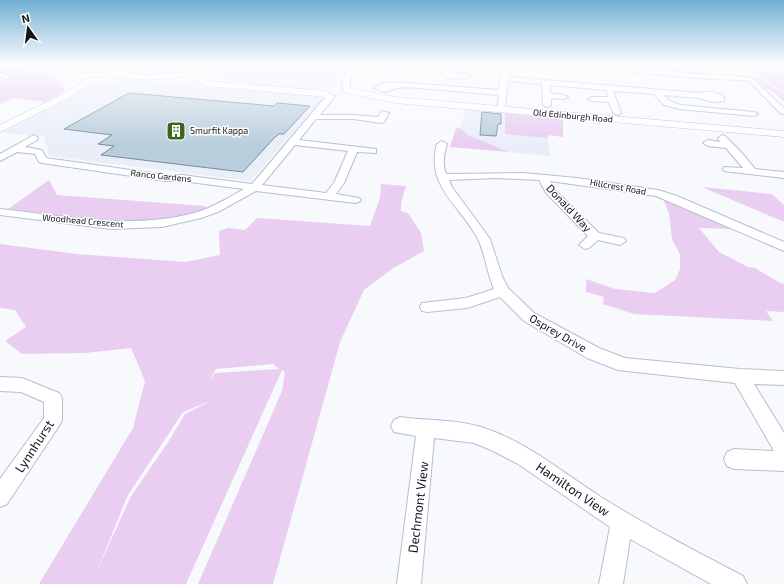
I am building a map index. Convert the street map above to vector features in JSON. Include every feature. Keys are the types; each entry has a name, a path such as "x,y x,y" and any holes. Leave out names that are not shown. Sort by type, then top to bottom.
{"main road":[{"path":"0,130 60,91"},
{"name":"Old Edinburgh Road","path":"300,91 336,91"},
{"name":"Old Edinburgh Road","path":"351,91 395,100 784,134"}],"street":[{"path":"486,91 504,93 501,109"},
{"path":"546,91 547,105"},
{"path":"609,91 617,113"},
{"path":"636,91 702,96"},
{"path":"762,91 784,112"},
{"name":"Woodhead Crescent","path":"0,212 110,225 162,223 197,216 214,210 255,187 314,117 330,92"},
{"path":"657,93 667,103 679,107 754,114"},
{"path":"546,95 564,97"},
{"path":"592,99 613,100"},
{"path":"348,117 348,112 352,106"},
{"path":"314,117 348,117 381,120 385,113"},
{"path":"0,158 34,138"},
{"path":"708,143 725,141 738,154 751,171"},
{"path":"293,142 373,151"},
{"name":"Osprey Drive","path":"442,144 439,156 442,177 447,187 484,239 495,276 502,290 529,317 581,346 610,360 634,367 740,376 784,378"},
{"name":"Ranco Gardens","path":"15,149 36,151 39,152 42,160 68,164 166,178 182,178 355,200"},
{"path":"329,197 339,184 353,149"},
{"path":"56,172 68,164"},
{"path":"728,169 784,175"},
{"name":"Hillcrest Road","path":"442,177 474,174 594,182 666,195 784,247"},
{"name":"Donald Way","path":"543,178 550,191 595,236 620,241"},
{"name":"Donald Way","path":"585,246 595,236"},
{"path":"427,307 467,303 502,290"},
{"path":"740,376 784,451"},
{"name":"Lynnhurst","path":"0,384 22,385 53,398 53,420 0,497"},
{"name":"Hamilton View","path":"400,426 461,432 483,437 534,463 588,501 688,560 735,584"},
{"name":"Dechmont View","path":"409,584 426,429"},
{"path":"734,459 784,461"},
{"path":"611,584 622,521"}],"shaded area":[{"path":"0,91 64,91 47,102 13,98 0,104"},
{"path":"80,91 256,91 319,97 323,99 250,181 49,156 44,136 1,133"},
{"path":"771,91 780,91 784,94 784,102"},
{"path":"466,110 505,113 505,133 548,138 550,156 509,152 468,135 460,128"},
{"path":"505,113 563,118 563,137 548,135 548,138 505,134"},
{"path":"456,128 460,128 468,135 509,152 450,147"},
{"path":"49,180 57,195 205,206 207,210 182,216 157,219 108,220 58,216 8,209"},
{"path":"381,184 406,186 401,203 401,211 408,213 421,233 424,251 392,269 364,290 340,342 273,584 198,584 282,391 285,372 282,370 186,584 39,584 133,428 145,381 131,348 85,353 22,354 5,341 26,327 15,310 0,308 0,244 77,254 185,262 220,255 219,231 228,228 245,230 257,218 370,226 380,198","holes":["273,364 279,369 215,373 208,383 216,369","213,400 185,414 167,444 131,496 96,573 128,495 183,412"]},
{"path":"702,187 772,194 784,205 784,222"},
{"path":"663,199 733,229 699,228 719,252 748,267 755,268 784,284 784,312 766,311 773,321 634,314 603,304 604,297 586,292 586,279 615,289 655,293 675,280 680,269 680,255 672,239 669,213"}],"building":[{"name":"Smurfit Kappa","path":"129,93 274,106 277,103 310,106 284,134 279,134 275,137 243,172 101,155 114,146 98,144 112,135 64,129"},
{"path":"482,112 501,114 501,124 498,124 496,136 480,135"}],"place":[{"name":"Smurfit Kappa","path":"176,131"}]}
